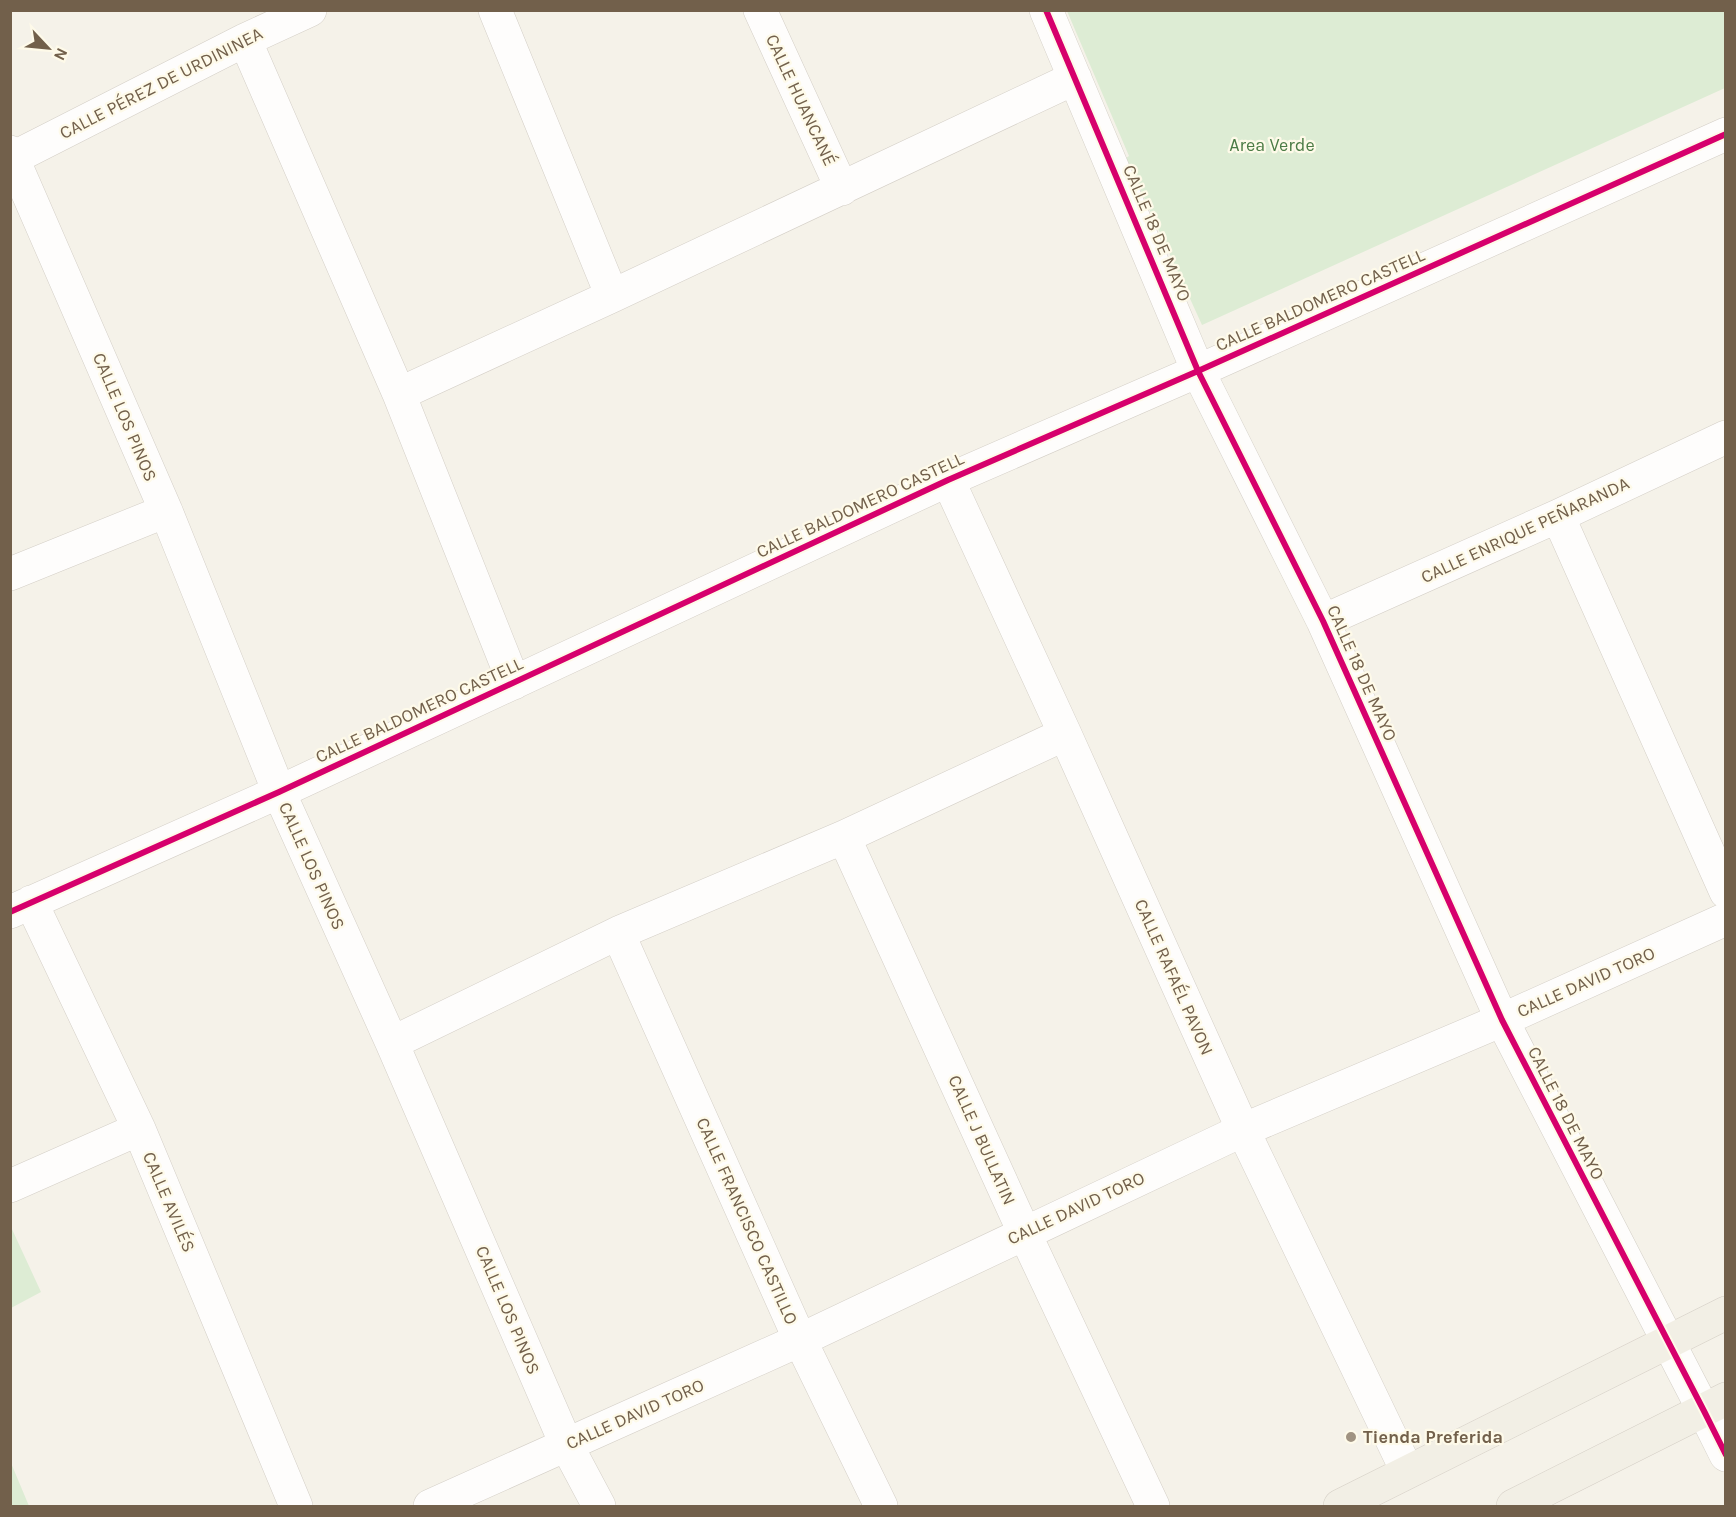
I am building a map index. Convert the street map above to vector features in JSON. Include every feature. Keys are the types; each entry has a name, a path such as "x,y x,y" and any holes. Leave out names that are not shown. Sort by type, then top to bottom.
{"main road":[{"path":"1340,1506 1667,1341 1723,1320"},
{"path":"1513,1506 1715,1405"}],"street":[{"name":"CALLE PÉREZ DE URDININEA","path":"12,155 310,10"},
{"path":"495,10 612,296"},
{"name":"CALLE HUANCANÉ","path":"760,10 842,189"},
{"name":"CALLE 18 DE MAYO","path":"1046,10 1198,371 1323,621 1502,1020 1667,1341 1715,1405 1725,1455"},
{"path":"245,40 399,394 514,683"},
{"path":"399,394 842,189 1075,78"},
{"name":"CALLE BALDOMERO CASTELL","path":"21,907 279,792 948,480 1198,371 1725,134"},
{"name":"CALLE LOS PINOS","path":"12,155 166,511 279,792 392,1043 566,1444 599,1506"},
{"name":"CALLE ENRIQUE PEÑARANDA","path":"1323,621 1558,516 1725,437"},
{"name":"CALLE RAFAÉL PAVON","path":"948,480 1243,1130 1407,1472"},
{"path":"10,574 166,511"},
{"path":"1558,516 1725,892"},
{"path":"392,1043 618,933 844,837 1065,734"},
{"name":"CALLE J BULLATIN","path":"844,837 1024,1232 1153,1506"},
{"name":"CALLE AVILÉS","path":"21,907 139,1129 296,1506"},
{"name":"CALLE DAVID TORO","path":"430,1506 801,1340 1024,1232 1243,1130 1502,1020 1725,919"},
{"name":"CALLE FRANCISCO CASTILLO","path":"618,933 801,1340 881,1506"},
{"path":"10,1186 139,1129"}],"green space":[{"name":"Area Verde","path":"1067,11 1725,11 1725,88 1202,325 1126,158 1129,156"},
{"path":"11,1227 41,1292 10,1308"},
{"path":"11,1463 29,1506 11,1506"}],"cycle path":[{"path":"1046,10 1198,371 1323,621 1502,1020 1726,1455"},
{"path":"10,912 279,792 948,480 1198,371 1726,134"}],"place":[{"name":"Tienda Preferida","path":"1351,1437"}]}
